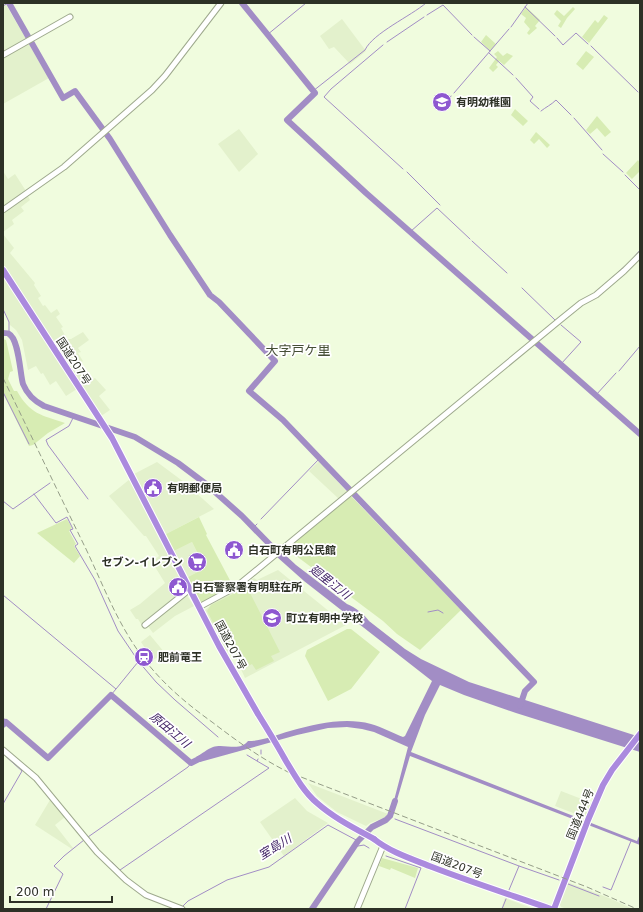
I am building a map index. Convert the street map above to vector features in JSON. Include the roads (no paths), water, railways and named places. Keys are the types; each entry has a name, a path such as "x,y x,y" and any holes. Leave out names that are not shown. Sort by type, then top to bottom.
{"highway":[{"name":"国道207号","path":"3,270 112,438 226,658 295,776 306,792 316,803 331,815 374,839 383,846 468,880 553,909"},
{"name":"国道444号","path":"553,909 586,823 603,785 612,770 640,734"}],"street":[{"path":"3,210 64,167 152,90 161,81 221,3"},
{"path":"3,55 70,16"},
{"path":"199,607 236,587 581,303 596,295 640,255"},
{"path":"145,624 190,589"},
{"path":"3,750 36,778 96,852 137,889 146,895 180,908"},
{"path":"357,909 383,846"}],"waterway":[{"path":"3,6 8,3"},
{"path":"9,3 63,98 75,91 110,139 170,235 210,295 219,302 275,361 249,391 283,420 534,682 525,691 520,706"},
{"path":"242,3 315,93 287,120 366,193 640,434"},
{"path":"267,35 306,3"},
{"path":"313,91 365,50 376,37 426,3"},
{"path":"511,27 528,3"},
{"path":"427,15 443,5 472,35"},
{"path":"525,7 555,36"},
{"path":"387,42 424,17"},
{"path":"454,93 509,29"},
{"path":"557,38 563,45 576,33 588,44"},
{"path":"474,37 490,51"},
{"path":"383,45 331,89 324,97 403,169"},
{"path":"591,46 638,92"},
{"path":"489,53 513,75"},
{"path":"516,78 533,97 530,101 539,109"},
{"path":"541,111 556,100 571,115"},
{"path":"574,118 602,150"},
{"path":"603,154 623,172"},
{"path":"407,172 440,205"},
{"path":"625,175 640,190"},
{"path":"410,232 437,208 470,239"},
{"path":"472,241 507,273"},
{"path":"634,257 640,250"},
{"path":"606,283 625,266"},
{"path":"522,288 555,320"},
{"path":"3,309 9,322 9,334"},
{"path":"561,325 581,342 561,364"},
{"name":"廻里江川","path":"3,333 9,334 15,343 19,357 23,384 29,394 37,402 44,406 135,437 178,463 206,484 242,516 281,556"},
{"path":"619,371 640,346"},
{"path":"596,395 616,373"},
{"path":"3,392 29,444"},
{"path":"74,416 69,426 46,440 48,445 88,499"},
{"path":"261,519 320,458"},
{"path":"3,501 13,509 50,483"},
{"path":"34,494 56,523 67,517 73,529 70,530 78,544 75,546 95,580 118,631 139,662 156,682 218,737"},
{"name":"廻里江川","path":"254,527 257,524"},
{"path":"3,595 116,689 111,695"},
{"path":"428,612 438,610 443,613"},
{"path":"116,689 138,662"},
{"name":"原田江川","path":"3,725 6,722 48,758 111,695 191,763 205,756"},
{"name":"原田江川","path":"3,717 6,722"},
{"path":"3,754 22,771 3,804"},
{"path":"247,755 257,761"},
{"path":"112,862 120,870 269,768 257,761 258,759"},
{"path":"88,837 188,767 191,763"},
{"name":"室島川","path":"312,909 358,841 372,827 386,820 390,816 395,801"},
{"path":"395,819 519,866"},
{"name":"室島川","path":"182,907 188,901 227,880 269,867 328,825 358,841"},
{"path":"46,909 63,874 54,866 84,840"},
{"path":"603,887 611,890 631,841"},
{"path":"355,845 364,845 369,848"},
{"path":"386,856 421,868 405,909"},
{"path":"509,890 519,866 559,880"},
{"path":"568,884 599,896"},
{"path":"502,909 506,899"}],"railway":[{"path":"3,378 126,633 151,668 185,701 230,736 268,761 288,772 587,887 637,909"}],"place":[{"name":"有明幼稚園","path":"442,102"},
{"name":"有明郵便局","path":"153,488"},
{"name":"白石町有明公民館","path":"234,550"},
{"name":"セブン-イレブン","path":"197,562"},
{"name":"白石警察署有明駐在所","path":"178,587"},
{"name":"町立有明中学校","path":"272,618"},
{"name":"肥前竜王","path":"144,657"}],"district":[{"name":"大字戸ケ里","path":"298,350"}]}
